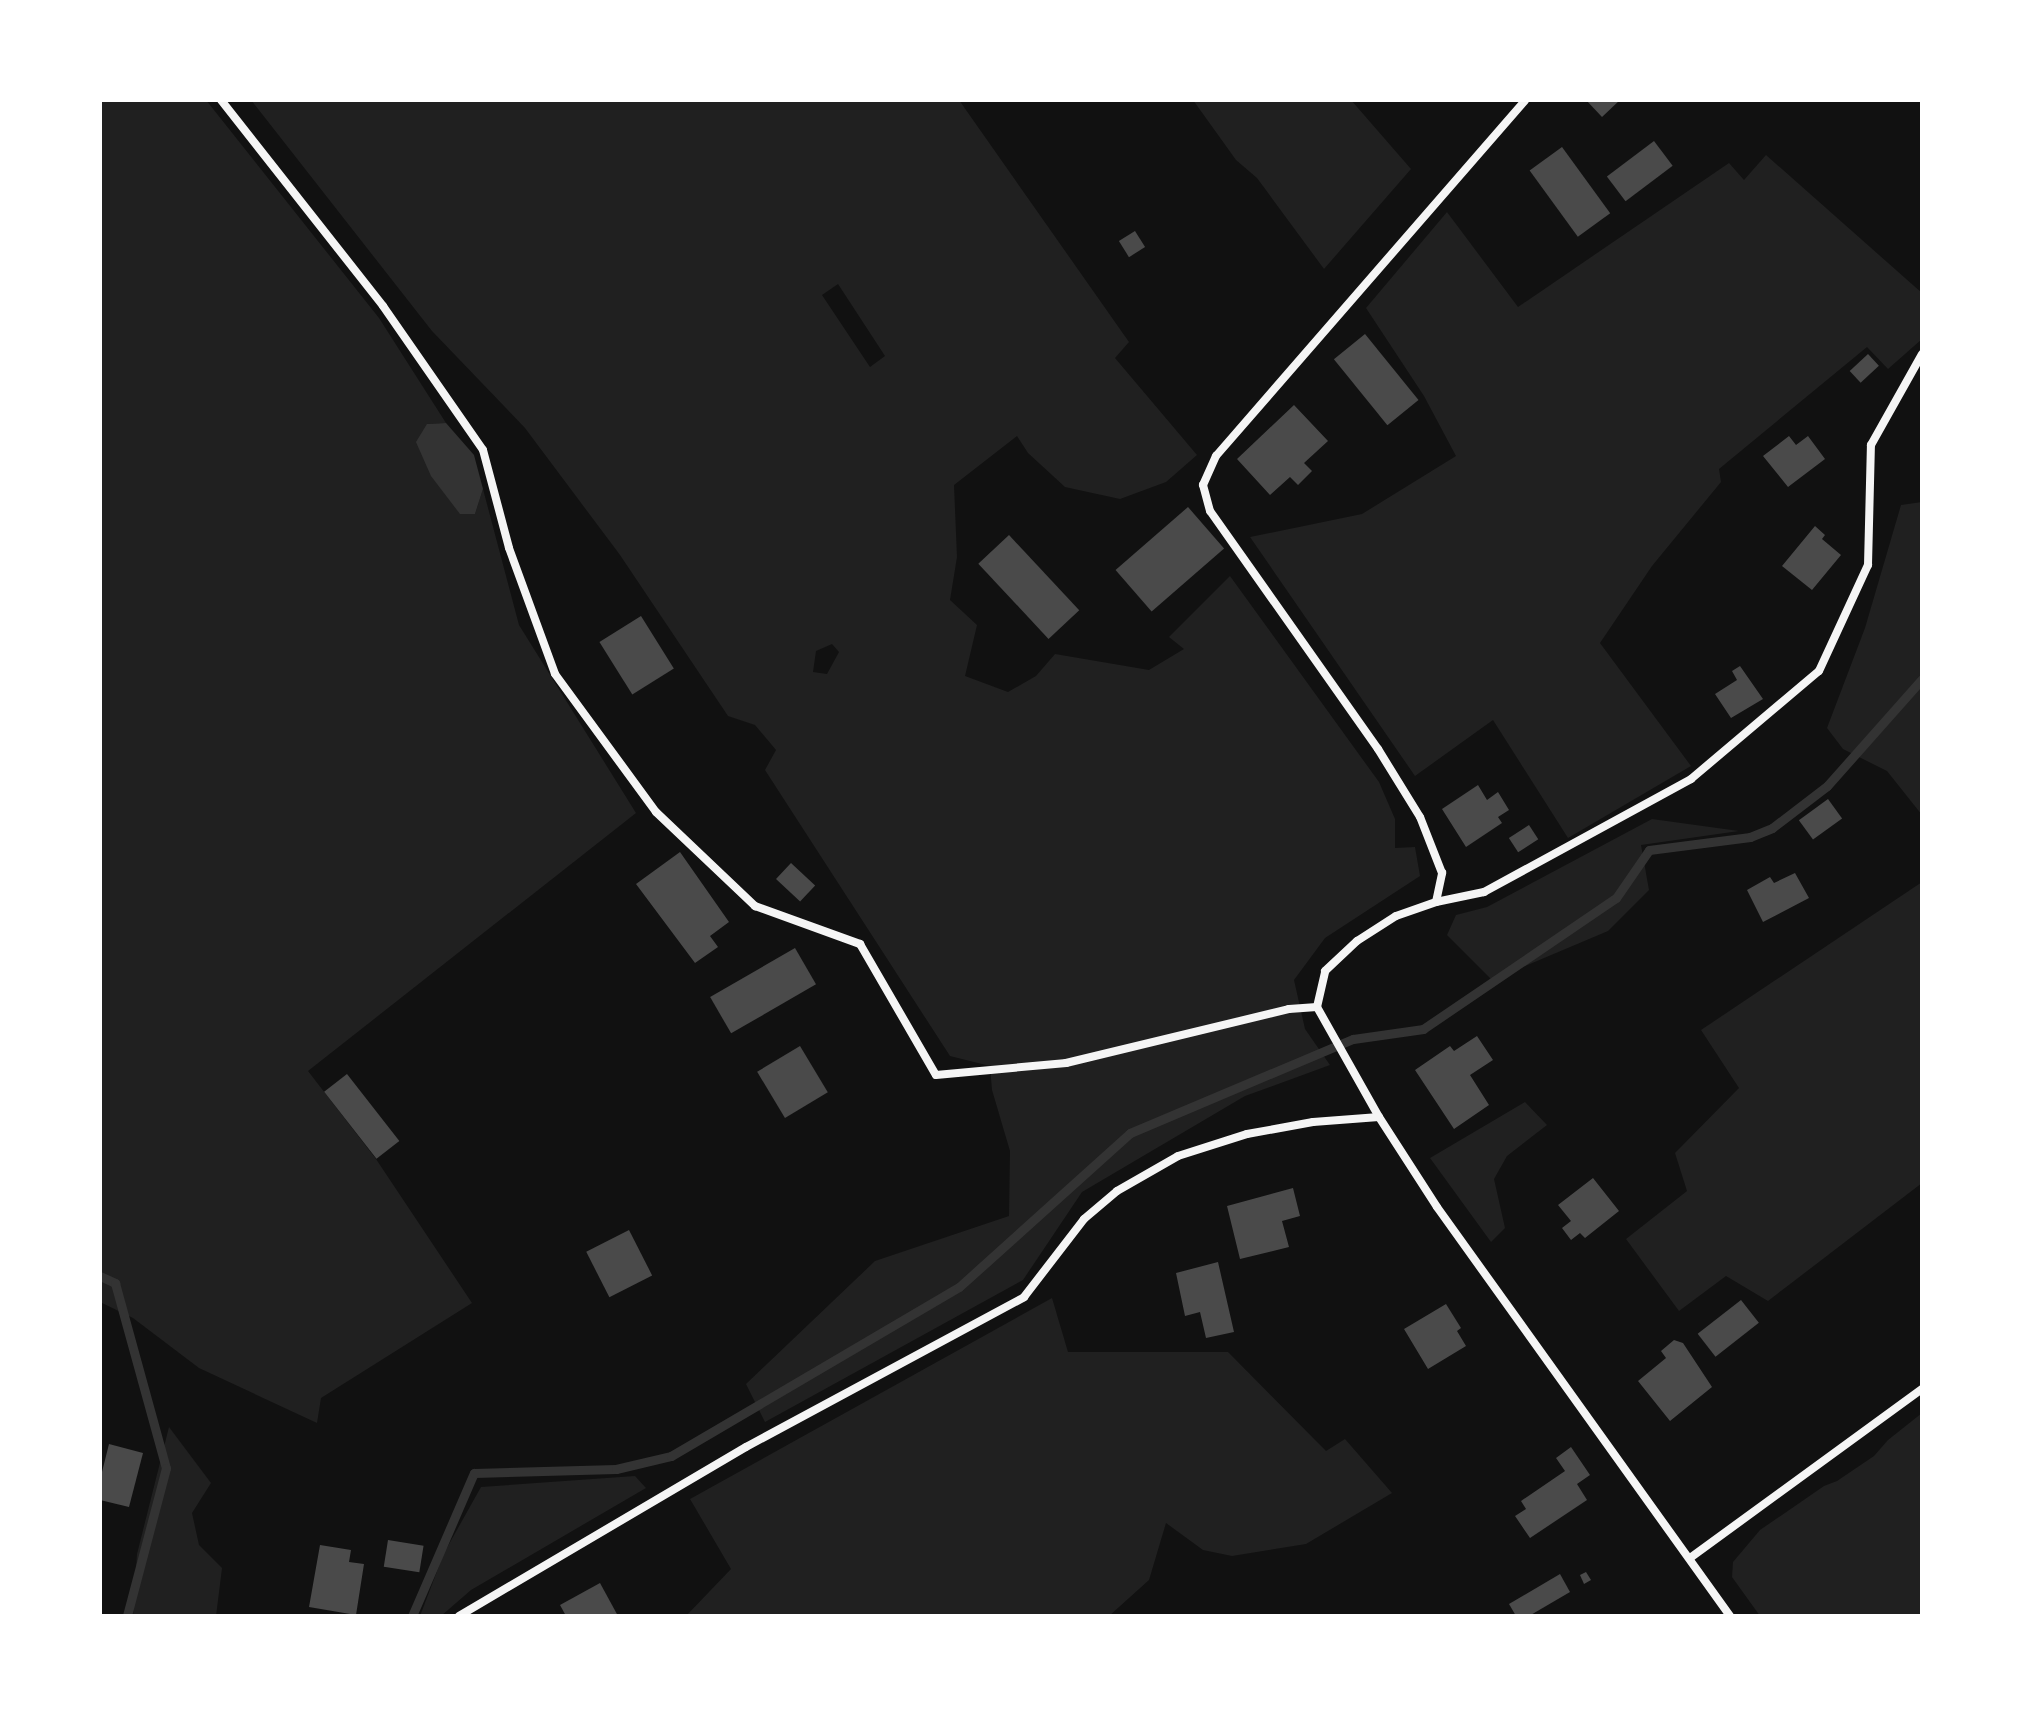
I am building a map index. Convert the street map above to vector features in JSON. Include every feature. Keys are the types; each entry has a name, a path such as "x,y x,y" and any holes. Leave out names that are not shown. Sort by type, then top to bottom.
{"street":[{"path":"221,100 383,306 483,450 509,548 555,674 656,812 755,906 860,944 936,1075 1066,1063 1289,1009 1317,1007"},
{"path":"1436,902 1442,873 1420,817 1378,749 1210,511 1203,485 1216,456 1525,100"},
{"path":"1730,1616 1534,1345 1379,1117 1317,1007 1325,971 1357,941 1396,916 1436,902 1484,892 1691,779 1819,671 1868,565 1871,445 1922,354"},
{"path":"459,1616 746,1447 1024,1297 1084,1219 1117,1191 1178,1156 1247,1134 1313,1122 1379,1117"},
{"path":"1690,1558 1922,1389"}],"shaded area":[{"path":"100,100 206,100 379,318 446,423 427,424 475,514 483,489 519,625 636,813 308,1071 376,1159 472,1303 321,1398 317,1423 199,1368 133,1318 100,1302"},
{"path":"251,100 959,100 1129,342 1115,358 1197,455 1166,482 1120,499 1065,487 1028,453 1017,436 954,485 957,557 950,600 977,625 965,676 1008,692 1036,676 1055,654 1149,670 1184,649 1169,637 1230,576 1379,782 1395,819 1395,848 1415,847 1420,876 1325,938 1294,980 1305,1029 1330,1065 1245,1096 1082,1192 1023,1280 765,1422 746,1384 875,1261 1009,1216 1010,1151 992,1090 990,1066 950,1056 765,770 776,750 755,725 728,716 620,555 525,428 432,331","holes":["838,284 885,356 870,367 822,295","832,644 839,652 827,674 813,672 816,651"]},
{"path":"1193,100 1351,100 1411,169 1324,269 1257,178 1236,160"},
{"path":"1766,155 1922,293 1922,339 1888,369 1867,347 1719,469 1721,482 1652,566 1600,643 1691,766 1568,838 1493,720 1415,776 1250,537 1362,514 1456,456 1424,396 1366,308 1447,212 1518,307 1729,163 1744,180"},
{"path":"446,423 474,455 483,489 475,514 460,514 431,476 416,442 427,424"},
{"path":"1922,502 1922,815 1887,771 1843,749 1827,728 1865,628 1901,505"},
{"path":"1652,819 1739,831 1641,845 1649,890 1608,931 1492,980 1447,935 1456,915 1487,907"},
{"path":"1922,882 1922,1183 1768,1301 1726,1276 1679,1311 1626,1239 1687,1191 1675,1153 1739,1088 1701,1030"},
{"path":"1525,1102 1547,1125 1507,1156 1494,1179 1505,1228 1491,1242 1430,1158"},
{"path":"1052,1298 1068,1352 1228,1352 1326,1451 1345,1439 1392,1493 1306,1544 1232,1556 1203,1550 1166,1523 1149,1580 1109,1616 686,1616 731,1569 690,1499"},
{"path":"1922,1413 1922,1616 1760,1616 1732,1577 1733,1562 1760,1530 1874,1456 1888,1440"},
{"path":"169,1427 211,1483 192,1513 199,1545 222,1568 216,1616 133,1616 137,1554"},
{"path":"635,1476 646,1488 471,1590 441,1616 420,1616 444,1553 481,1487"}],"building":[{"path":"1586,100 1620,100 1602,117"},
{"path":"1654,141 1673,166 1626,201 1607,177"},
{"path":"1562,147 1610,213 1578,237 1530,171"},
{"path":"1135,231 1145,247 1129,257 1119,241"},
{"path":"1365,334 1418,400 1387,425 1334,359"},
{"path":"1868,354 1879,366 1861,383 1850,371"},
{"path":"1294,405 1328,441 1304,463 1312,471 1298,485 1290,477 1270,495 1237,459"},
{"path":"1789,436 1796,445 1808,436 1825,459 1788,487 1763,456"},
{"path":"1188,507 1224,549 1152,611 1116,570"},
{"path":"1815,526 1825,535 1822,539 1841,555 1812,590 1782,566"},
{"path":"1009,535 1079,610 1049,639 978,564"},
{"path":"641,616 674,669 632,695 599,642"},
{"path":"1740,666 1763,699 1731,718 1715,694 1737,680 1732,671"},
{"path":"1478,785 1487,800 1498,792 1509,810 1498,817 1502,823 1466,847 1442,809"},
{"path":"1828,799 1842,818 1813,840 1799,820"},
{"path":"1529,825 1538,839 1518,852 1509,838"},
{"path":"680,852 729,922 710,936 718,947 695,963 636,884"},
{"path":"791,863 815,886 800,902 776,879"},
{"path":"1795,873 1809,898 1763,922 1747,890 1770,877 1774,883"},
{"path":"795,948 816,984 731,1033 710,997"},
{"path":"1477,1036 1493,1060 1470,1075 1489,1105 1454,1129 1415,1070 1450,1046 1454,1051"},
{"path":"800,1046 828,1092 785,1118 757,1072"},
{"path":"347,1074 399,1141 376,1159 324,1092"},
{"path":"1593,1178 1619,1211 1585,1238 1580,1233 1571,1240 1562,1228 1571,1221 1558,1205"},
{"path":"1293,1188 1300,1216 1282,1221 1289,1247 1240,1259 1227,1206"},
{"path":"629,1230 652,1275 609,1297 586,1252"},
{"path":"1218,1262 1234,1332 1206,1338 1200,1312 1185,1316 1176,1273"},
{"path":"1741,1300 1759,1323 1716,1357 1698,1334"},
{"path":"1446,1304 1461,1328 1457,1331 1466,1346 1428,1369 1404,1329"},
{"path":"1674,1340 1683,1343 1712,1387 1670,1421 1638,1381 1666,1358 1661,1351"},
{"path":"109,1444 143,1453 129,1507 100,1500 100,1480"},
{"path":"1571,1447 1590,1475 1577,1484 1587,1500 1530,1538 1515,1516 1526,1509 1521,1501 1565,1471 1556,1458"},
{"path":"388,1540 424,1546 419,1572 384,1567"},
{"path":"320,1545 351,1550 349,1562 364,1564 356,1615 309,1607"},
{"path":"1586,1572 1591,1580 1584,1584 1580,1575"},
{"path":"1560,1574 1570,1592 1529,1616 1516,1616 1509,1604"},
{"path":"600,1583 618,1616 566,1616 560,1605"}],"waterway":[{"path":"412,1616 474,1473 616,1469 671,1456 959,1287 1130,1133 1353,1039 1423,1029 1616,898 1649,850 1750,837 1772,828 1827,786 1922,679"},
{"path":"100,1276 115,1283 166,1468 127,1616"}]}
